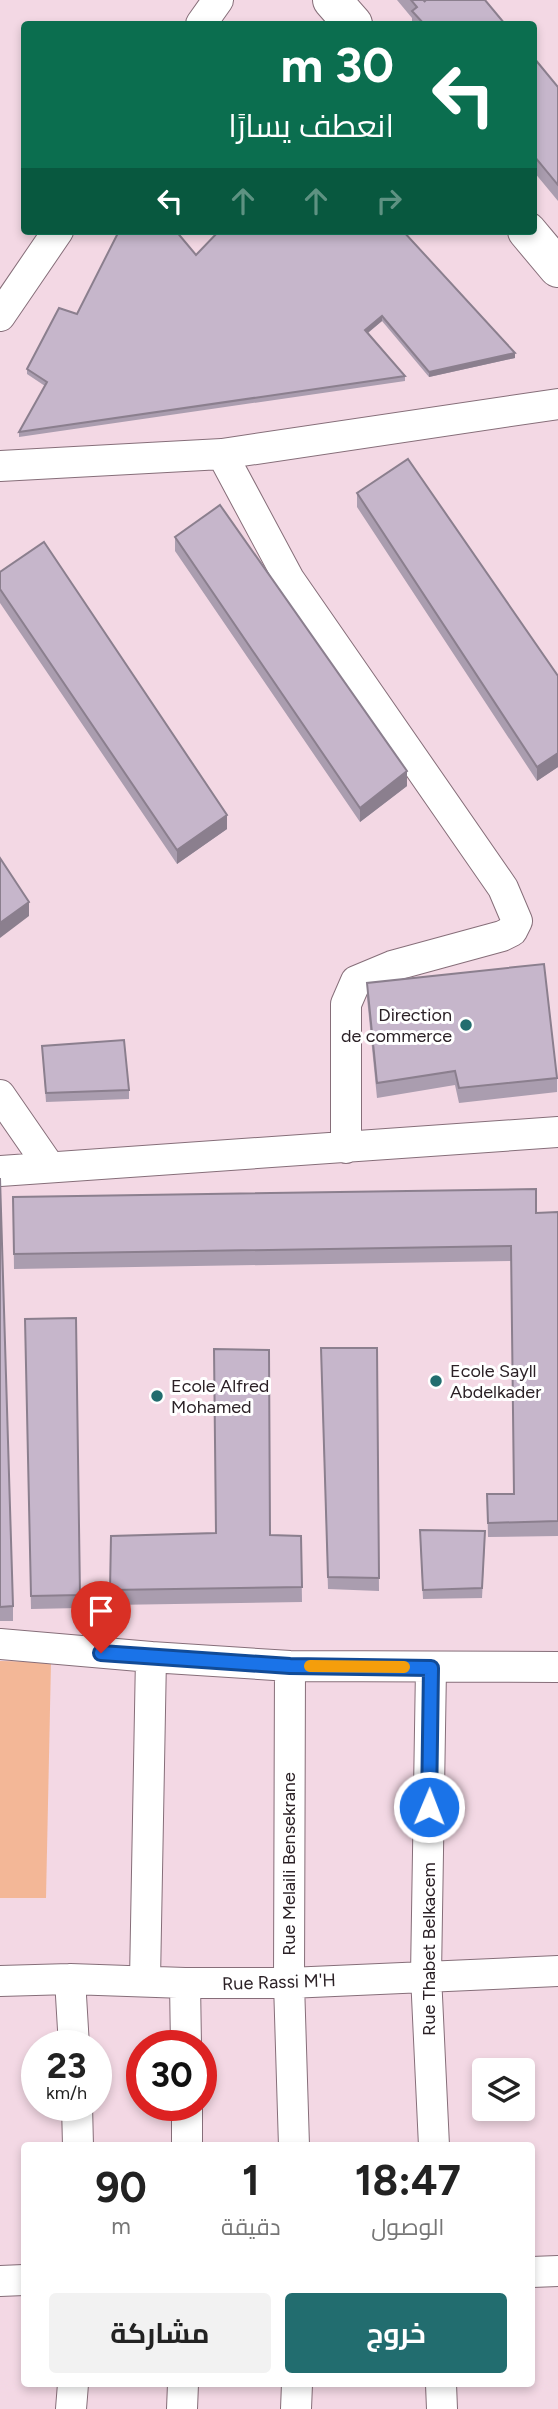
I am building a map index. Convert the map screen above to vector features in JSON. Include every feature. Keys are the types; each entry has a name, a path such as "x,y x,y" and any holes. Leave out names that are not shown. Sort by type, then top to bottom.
{"main road":[{"path":"332,0 350,21"},
{"path":"530,235 558,268"}],"street":[{"path":"203,21 218,0"},
{"path":"0,316 55,235"},
{"path":"0,466 222,454 558,404"},
{"path":"222,454 289,579 503,888 517,921 512,931 502,936 392,966 356,981 346,1004 346,1148"},
{"path":"0,1095 49,1166"},
{"path":"0,1171 558,1132"},
{"path":"0,1644 290,1666 558,1667"},
{"path":"145,1980 151,1657"},
{"name":"Rue Melaili Bensekrane","path":"290,1666 289,1983 294,2142"},
{"name":"Rue Thabet Belkacem","path":"431,1668 426,1975 434,2142"},
{"name":"Rue Rassi M'H","path":"0,1982 70,1979 289,1983 558,1971"},
{"path":"70,1979 73,2030"},
{"path":"185,1983 186,2030"},
{"path":"77,2121 78,2142"},
{"path":"187,2121 187,2142"},
{"path":"535,2272 558,2271"},
{"path":"0,2281 21,2280"},
{"path":"71,2409 73,2387"},
{"path":"182,2409 183,2387"},
{"path":"296,2409 297,2387"},
{"path":"442,2387 442,2409"}],"shaded area":[{"path":"0,1661 51,1662 46,1898 0,1898"}],"building":[{"path":"411,0 485,0 502,21 421,21 412,11 417,7"},
{"path":"537,62 558,87 558,185 537,160"},
{"path":"117,235 179,235 196,255 215,235 407,235 515,353 429,372 382,316 365,330 405,376 19,432 47,382 27,369 59,308 77,314"},
{"path":"408,459 558,676 558,753 537,767 357,493"},
{"path":"220,505 407,771 360,808 175,537"},
{"path":"44,542 227,815 177,850 0,589 0,572"},
{"path":"0,858 29,902 0,923"},
{"path":"544,964 557,1078 459,1088 455,1071 377,1083 367,983"},
{"path":"124,1040 129,1090 46,1093 42,1046"},
{"path":"0,1178 13,1606 0,1607"},
{"path":"536,1189 536,1213 558,1212 558,1521 488,1523 487,1494 514,1494 511,1246 14,1254 13,1197"},
{"path":"76,1318 80,1595 31,1596 25,1319"},
{"path":"321,1348 377,1348 379,1578 328,1577"},
{"path":"214,1349 269,1350 270,1535 301,1536 302,1587 110,1590 111,1536 216,1533"},
{"path":"420,1530 485,1531 482,1588 423,1590"}],"slow traffic":[{"path":"310,1666 404,1667"}],"place":[{"name":"Direction de commerce","path":"466,1025"},
{"name":"Ecole Sayll Abdelkader","path":"436,1381"},
{"name":"Ecole Alfred Mohamed","path":"157,1396"}],"route":[{"path":"101,1653 290,1666 431,1668 429,1807"}]}
